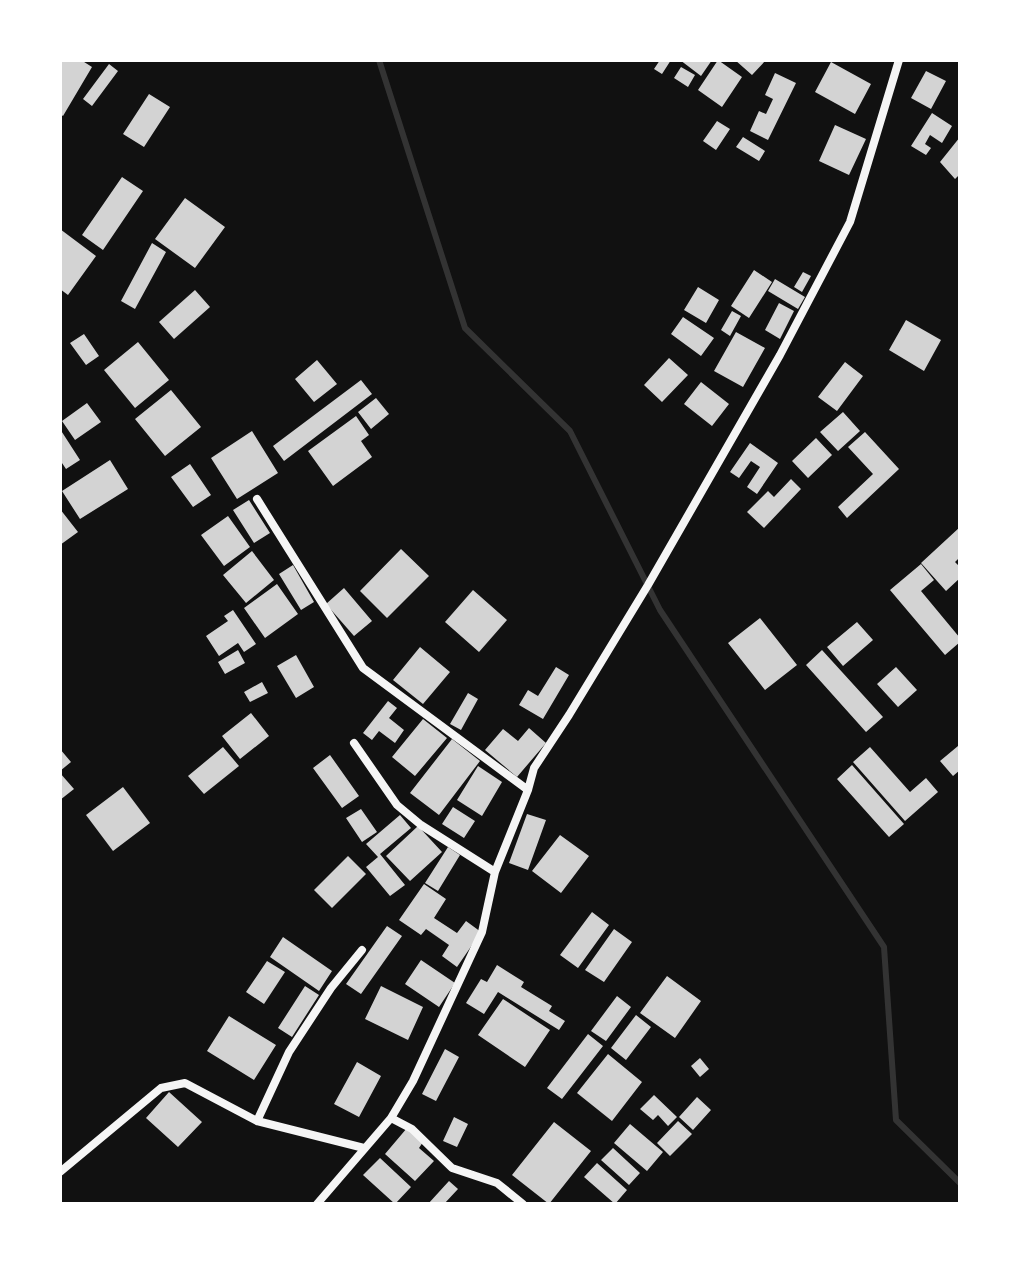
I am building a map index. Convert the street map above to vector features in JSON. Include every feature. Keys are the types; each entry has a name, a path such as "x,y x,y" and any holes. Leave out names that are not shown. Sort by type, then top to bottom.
{"street":[{"path":"317,1204 391,1118 427,1053 482,932 495,872 534,768 648,585 780,355 850,222 899,60"},
{"path":"257,499 363,668 528,790"},
{"path":"354,743 397,805 421,825 495,872"},
{"path":"257,1121 289,1052 331,988 362,950"},
{"path":"60,1172 161,1088 175,1083 185,1083 257,1121 364,1148"},
{"path":"391,1118 412,1129 452,1168 497,1183 523,1204"}],"building":[{"path":"60,60 81,60 92,67 63,116 60,114"},
{"path":"660,60 671,60 662,74 654,69"},
{"path":"680,60 712,60 701,76"},
{"path":"718,60 742,77 722,107 698,90"},
{"path":"735,60 766,60 752,75"},
{"path":"831,62 871,84 855,114 815,92"},
{"path":"109,64 118,71 92,106 83,99"},
{"path":"681,67 695,75 688,87 674,78"},
{"path":"926,71 946,81 931,109 911,98"},
{"path":"775,73 796,83 768,140 750,131 759,111 766,114 773,99 765,95"},
{"path":"149,94 170,107 144,147 123,134"},
{"path":"932,113 952,126 942,143 930,135 925,144 931,148 926,155 911,146"},
{"path":"717,121 730,129 716,150 703,141"},
{"path":"835,125 866,139 849,175 819,161"},
{"path":"743,137 765,151 759,161 736,147"},
{"path":"960,137 960,174 955,179 940,162"},
{"path":"122,177 143,191 103,250 82,235"},
{"path":"185,198 225,227 195,268 155,239"},
{"path":"60,229 96,256 68,295 60,289"},
{"path":"152,243 166,252 135,309 121,301"},
{"path":"754,270 772,282 749,318 731,306"},
{"path":"803,272 811,276 802,292 794,287"},
{"path":"775,279 805,297 798,309 768,291"},
{"path":"698,287 719,300 706,323 684,310"},
{"path":"195,290 210,307 174,339 159,322"},
{"path":"779,303 794,311 780,339 765,330"},
{"path":"732,311 741,316 730,336 721,330"},
{"path":"683,317 714,338 701,356 671,334"},
{"path":"906,320 941,340 924,371 889,350"},
{"path":"736,332 765,348 743,387 714,371"},
{"path":"84,334 99,356 86,365 70,343"},
{"path":"138,342 169,380 135,408 104,370"},
{"path":"669,358 688,375 662,402 644,385"},
{"path":"317,360 337,384 314,402 295,379"},
{"path":"845,362 863,376 837,411 818,397"},
{"path":"361,380 372,394 284,461 273,446"},
{"path":"701,382 729,404 712,426 684,404"},
{"path":"171,390 201,427 165,456 135,419"},
{"path":"376,398 389,414 371,429 358,412"},
{"path":"87,403 101,422 75,440 62,421"},
{"path":"843,412 860,431 838,451 820,432"},
{"path":"356,416 369,435 361,441 372,457 333,486 308,451"},
{"path":"60,429 80,460 66,469 60,460"},
{"path":"252,431 278,473 237,499 211,458"},
{"path":"865,432 899,469 847,518 838,507 873,474 848,447"},
{"path":"816,438 832,455 808,478 792,461"},
{"path":"750,443 778,463 757,494 747,487 760,467 751,461 739,478 730,472"},
{"path":"110,460 128,489 80,519 62,491"},
{"path":"190,464 211,495 193,507 171,477"},
{"path":"791,479 801,489 764,528 747,512 768,491 774,497"},
{"path":"249,500 270,533 254,543 233,510"},
{"path":"60,509 78,532 60,545"},
{"path":"228,516 250,547 224,566 201,535"},
{"path":"960,527 960,557 955,562 960,567 960,578 946,591 921,563"},
{"path":"401,549 429,576 387,618 360,591"},
{"path":"252,551 274,580 246,603 223,575"},
{"path":"921,564 934,580 921,591 960,638 960,642 945,655 890,590"},
{"path":"293,565 314,602 301,610 279,574"},
{"path":"277,584 298,614 265,638 244,608"},
{"path":"344,588 372,621 354,636 326,604"},
{"path":"473,590 507,620 479,652 445,622"},
{"path":"233,610 256,644 244,652 238,643 219,656 206,636 228,621 224,616"},
{"path":"760,618 797,665 765,690 728,643"},
{"path":"857,622 873,640 843,666 827,647"},
{"path":"420,647 450,672 423,704 393,680"},
{"path":"238,650 245,663 225,674 218,662"},
{"path":"822,650 883,717 866,732 806,665"},
{"path":"296,655 314,687 296,698 277,666"},
{"path":"556,667 569,675 543,719 519,705 528,690 538,696"},
{"path":"896,667 917,690 898,707 877,684"},
{"path":"262,682 268,693 250,702 244,692"},
{"path":"468,693 478,699 461,730 450,724"},
{"path":"388,701 397,708 389,718 404,730 395,743 379,731 372,740 363,733"},
{"path":"251,713 269,736 240,759 222,736"},
{"path":"423,719 447,738 415,776 392,757"},
{"path":"529,728 546,743 517,777 485,750 503,729 518,741"},
{"path":"452,739 480,761 439,815 410,793"},
{"path":"958,746 960,770 953,776 940,761"},
{"path":"223,747 239,766 204,794 188,776"},
{"path":"870,747 910,792 926,778 938,792 905,821 853,762"},
{"path":"60,749 71,762 60,771"},
{"path":"330,755 359,796 342,808 313,768"},
{"path":"852,765 904,824 889,837 837,779"},
{"path":"478,766 502,782 482,816 457,800"},
{"path":"60,773 74,789 60,800"},
{"path":"123,787 150,823 113,851 86,815"},
{"path":"453,807 475,821 464,838 442,824"},
{"path":"361,809 377,832 362,842 346,818"},
{"path":"527,814 546,820 528,870 509,863"},
{"path":"400,815 411,828 380,854 405,885 390,896 366,867 378,857 366,844"},
{"path":"418,826 442,852 410,881 386,856"},
{"path":"560,835 589,856 561,893 532,871"},
{"path":"448,847 460,855 438,891 425,883"},
{"path":"348,856 366,874 332,908 314,890"},
{"path":"424,884 446,899 434,918 457,933 466,921 481,932 457,967 442,956 449,945 426,929 421,935 399,920"},
{"path":"592,912 609,925 578,968 560,955"},
{"path":"387,926 402,936 361,994 346,984"},
{"path":"614,929 632,942 604,982 585,970"},
{"path":"283,937 332,971 319,991 270,957"},
{"path":"421,960 455,983 439,1007 405,984"},
{"path":"267,961 285,972 264,1004 246,992"},
{"path":"497,965 524,982 521,987 552,1006 549,1011 565,1021 559,1030 498,992 484,1014 466,1003 481,979 487,982"},
{"path":"667,976 701,1001 675,1038 640,1013"},
{"path":"305,986 319,995 292,1037 278,1028"},
{"path":"381,986 423,1007 408,1040 365,1019"},
{"path":"617,996 631,1007 606,1041 591,1031"},
{"path":"503,999 550,1030 525,1067 478,1035"},
{"path":"636,1015 651,1027 626,1060 611,1048"},
{"path":"229,1016 276,1045 254,1080 207,1051"},
{"path":"588,1034 603,1046 562,1099 547,1088"},
{"path":"445,1049 459,1057 436,1101 422,1094"},
{"path":"608,1054 642,1082 612,1121 577,1093"},
{"path":"700,1058 709,1069 700,1077 691,1066"},
{"path":"357,1062 381,1076 359,1117 334,1104"},
{"path":"169,1092 202,1122 178,1147 146,1118"},
{"path":"654,1095 677,1117 668,1126 658,1115 653,1120 640,1109"},
{"path":"697,1097 711,1110 693,1130 679,1117"},
{"path":"454,1117 468,1124 457,1147 443,1141"},
{"path":"678,1121 692,1134 670,1156 657,1143"},
{"path":"554,1122 591,1151 549,1204 512,1175"},
{"path":"630,1124 663,1152 647,1171 614,1143"},
{"path":"407,1128 423,1142 419,1148 434,1161 415,1181 385,1154"},
{"path":"613,1148 640,1173 629,1185 601,1160"},
{"path":"380,1158 411,1187 395,1204 363,1175"},
{"path":"597,1163 627,1190 615,1204 584,1177"},
{"path":"449,1181 458,1189 444,1204 428,1204"}],"waterway":[{"path":"379,60 465,328 570,431 660,610 884,947 896,1120 960,1183"}]}
